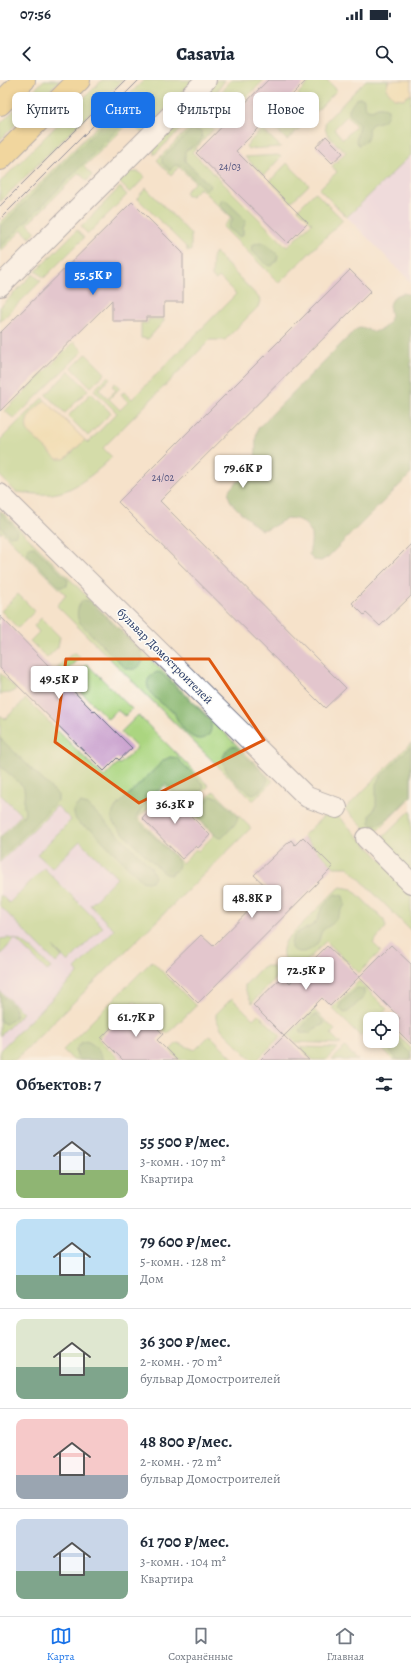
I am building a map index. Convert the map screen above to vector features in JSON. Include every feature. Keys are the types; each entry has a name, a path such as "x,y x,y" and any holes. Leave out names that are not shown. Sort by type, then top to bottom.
{"main road":[{"path":"0,104 24,80"},
{"path":"0,159 79,80"}],"street":[{"path":"0,286 206,80"},
{"name":"бульвар Домостроителей","path":"0,494 307,797 337,808"},
{"path":"366,838 411,883"}],"highlighted area":[{"path":"66,659 209,659 264,740 139,803 55,742"}],"shaded area":[{"path":"411,145 411,282 342,212"},
{"path":"0,737 168,882 3,1060 0,1060"}],"green space":[{"path":"44,80 60,80 48,92 32,92"},
{"path":"102,80 123,80 111,92 91,92 91,112 83,120 83,99"},
{"path":"144,80 194,80 182,92 163,92 163,112 155,120 155,92 132,92"},
{"path":"216,80 225,80 217,92 204,92"},
{"path":"231,80 264,80 245,99 245,92 222,92"},
{"path":"311,80 327,80 337,90 319,109 319,92 300,92"},
{"path":"366,80 389,80 387,82 403,99 411,94 411,155 347,217 319,189 337,172 332,166 346,152 334,142 328,134 325,126 326,121","holes":["347,116 356,126 343,139 334,129"]},
{"path":"356,99 364,99 364,105 367,109 372,110 382,107 388,109 388,113 384,120 372,124 368,129 367,139 359,145 356,142 359,124 349,114 349,109"},
{"path":"12,112 12,128 0,140 0,124"},
{"path":"54,128 75,128 0,202 0,182"},
{"path":"96,128 124,128 84,167 92,175 87,181 79,173 28,224 36,232 30,238 22,230 0,252 0,223"},
{"path":"99,128 119,128 0,248 0,227"},
{"path":"137,128 147,128 142,133"},
{"path":"167,128 182,128 154,155 153,145 156,139"},
{"path":"189,128 213,128 214,129 192,152 287,247 312,223 298,209 315,192 343,220 279,283 223,227 231,218 200,188 191,196 187,196 185,192 195,182 179,167 171,175 157,160"},
{"path":"274,128 300,128 287,140"},
{"path":"192,129 201,131 202,138 198,143 185,151 185,161 209,184 210,187 207,189 204,189 181,166 175,165 170,170 162,163 162,158"},
{"path":"262,129 281,147 248,149 246,146"},
{"path":"278,155 281,157 264,175 245,157"},
{"path":"287,163 309,185 291,202 270,181"},
{"path":"125,172 139,172 145,177 130,193 117,180"},
{"path":"120,187 127,195 88,234 81,227"},
{"path":"146,188 189,232 191,235 191,251 187,251 187,248 137,198"},
{"path":"221,200 225,200 245,219 246,222 243,228 243,235 240,237 228,228 233,219 220,205"},
{"path":"77,230 84,238 44,278 36,271"},
{"path":"260,242 266,244 278,255 277,260 272,266 267,265 251,250 252,245"},
{"path":"215,252 259,298 260,301 258,307 225,340 210,340 103,448 112,457 94,473 79,484 53,494 16,492 0,476 0,440 42,398 45,400 27,418 65,459 85,440 88,443 117,413 94,390 108,376 110,378 99,390 108,398 116,390 112,386 115,383 120,388 109,399 120,410 128,402 121,394 124,392 132,399 236,294 219,277 216,280 212,277 213,255"},
{"path":"33,274 41,281 0,322 0,307"},
{"path":"403,293 411,295 411,474 328,557 321,561 313,560 309,554 311,535 306,525 299,520 291,518 261,530 235,507 230,500 228,494 229,491 248,473 252,467 255,457 258,428 355,330 361,327 374,332 382,329 388,324 391,316 389,305 395,296"},
{"path":"148,319 164,319 164,321 148,339 141,338 141,323 148,323"},
{"path":"74,342 83,351 14,419 5,411"},
{"path":"86,354 105,373 91,387 72,368"},
{"path":"69,371 88,390 65,413 46,395"},
{"path":"91,393 111,413 88,436 68,416"},
{"path":"0,510 273,781 253,801 57,606 66,595 2,532 0,534"},
{"path":"0,512 17,530 16,535 9,536 0,526"},
{"path":"31,546 34,547 68,580 67,586 60,587 27,554 28,548"},
{"path":"18,594 35,611 18,628 1,611"},
{"path":"84,600 89,601 141,651 143,661 138,668 125,668 79,622 78,610 80,604"},
{"path":"41,618 60,637 58,647 47,658 30,641 39,632 34,626"},
{"path":"73,653 76,653 80,657 63,674 57,667"},
{"path":"87,664 132,709 125,716 117,710 108,719 74,685 84,676 79,671"},
{"path":"157,672 161,673 209,719 211,723 211,731 207,737 200,739 188,734 179,723 174,712 152,694 148,688 147,682 150,677"},
{"path":"0,673 16,689 11,693 0,694"},
{"path":"26,699 104,777 118,763 120,764 137,748 121,732 138,715 209,786 187,808 165,786 149,802 152,805 138,818 182,863 196,849 198,851 214,835 192,813 214,791 251,828 15,1060 0,1060 0,1050 78,973 75,969 114,930 90,905 117,878 80,841 52,868 37,854 71,820 57,806 0,862 0,837 21,815 0,794 0,715 5,719"},
{"path":"0,738 58,795 58,801 0,859 0,839 24,815 25,811 23,786 0,766"},
{"path":"411,743 411,797 372,836 345,809"},
{"path":"233,746 236,747 266,776 268,780 258,792 253,794 243,788 232,778 224,766 224,755 228,748"},
{"path":"411,746 411,795 388,818 373,826 370,823 370,816 376,806 376,784 380,777"},
{"path":"170,757 177,758 204,785 203,789 189,804 186,804 166,784 164,784 146,803 136,817 137,820 177,859 179,864 178,869 170,875 165,874 114,824 112,814 115,808 164,760"},
{"path":"211,796 217,797 238,817 236,823 222,838 217,837 195,813"},
{"path":"80,803 88,805 151,867 155,877 152,881 142,881 91,829 78,822 74,816 74,808"},
{"path":"331,809 411,890 411,931 348,867 334,867 303,836"},
{"path":"411,810 411,875 378,842"},
{"path":"44,868 103,927 68,962 53,947 62,957 56,963 0,906 0,894 9,903"},
{"path":"341,887 352,889 384,920 386,927 373,943 381,951 359,973 326,941 296,972 288,964 283,954 284,945 287,939 335,891"},
{"path":"335,894 343,896 345,905 333,923 322,931 317,944 314,947 302,952 298,952 291,948 293,937 300,931 312,926 315,923 323,906"},
{"path":"0,939 15,939 0,955"},
{"path":"16,940 27,945 37,953 51,968 47,971"},
{"path":"152,961 196,1006 167,1034 134,1001 98,1038 120,1060 73,1060 63,1050"},
{"path":"268,966 280,973 252,1003 245,989 245,985 262,967"},
{"path":"359,981 387,1009 384,1012 363,1012 363,1033 360,1036 332,1008"},
{"path":"357,988 364,989 364,997 348,1012 344,1013 339,1008 341,1003"},
{"path":"0,991 23,1013 0,1036"},
{"path":"0,994 15,1009 16,1013 12,1021 5,1024 0,1021"},
{"path":"232,998 253,1019 258,1014 281,1036 257,1060 252,1060 222,1030 216,1019 216,1014"},
{"path":"314,1010 335,1030 331,1034 341,1044 295,1042 288,1035"},
{"path":"314,1015 317,1015 324,1022 324,1024 314,1029 310,1033 301,1033 300,1030"},
{"path":"209,1036 213,1038 235,1060 179,1060 170,1050 178,1043 195,1050"},
{"path":"399,1037 411,1048 411,1060 393,1060 381,1048 399,1048"},
{"path":"86,1041 97,1049 103,1060 80,1060 77,1057 76,1049 81,1043"},
{"path":"399,1042 411,1054 411,1060 398,1060 390,1051 389,1048 399,1048"},
{"path":"299,1047 338,1048 326,1060 313,1060"},
{"path":"345,1047 357,1060 332,1060"}],"sand":[{"path":"389,80 411,80 411,94 403,99 394,98 386,89"},
{"path":"45,400 85,440 65,459 57,459 28,432 27,422 30,414"}],"building":[{"path":"268,80 307,80 295,92 256,92"},
{"path":"253,95 253,128 259,128 236,151 308,223 288,243 196,153 221,128 245,128 245,103"},
{"path":"326,136 343,153 332,163 316,147"},
{"path":"132,202 183,253 183,302 164,302 164,317 146,317 146,321 112,321 112,300 0,411 0,333"},
{"path":"350,270 371,291 160,501 346,688 325,708 118,502"},
{"path":"411,544 411,596 380,626 366,613 364,615 352,603"},
{"path":"0,616 93,711 94,710 132,748 119,760 117,758 104,771 0,668"},
{"path":"165,790 210,835 198,848 196,846 182,859 142,818 155,804 153,802"},
{"path":"303,837 333,867 198,1003 165,970 201,935 213,946 270,890 254,875 291,840 295,845"},
{"path":"391,945 411,964 411,1044 399,1032 399,1012 394,1012 359,977"},
{"path":"327,946 359,977 330,1006 322,998 284,1036 253,1005 283,976 290,983"},
{"path":"134,1005 163,1034 157,1040 177,1060 123,1060 101,1038"},
{"path":"284,1036 309,1060 260,1060"}],"tram line":[{"path":"0,206 126,80"},
{"path":"0,219 139,80"}]}
